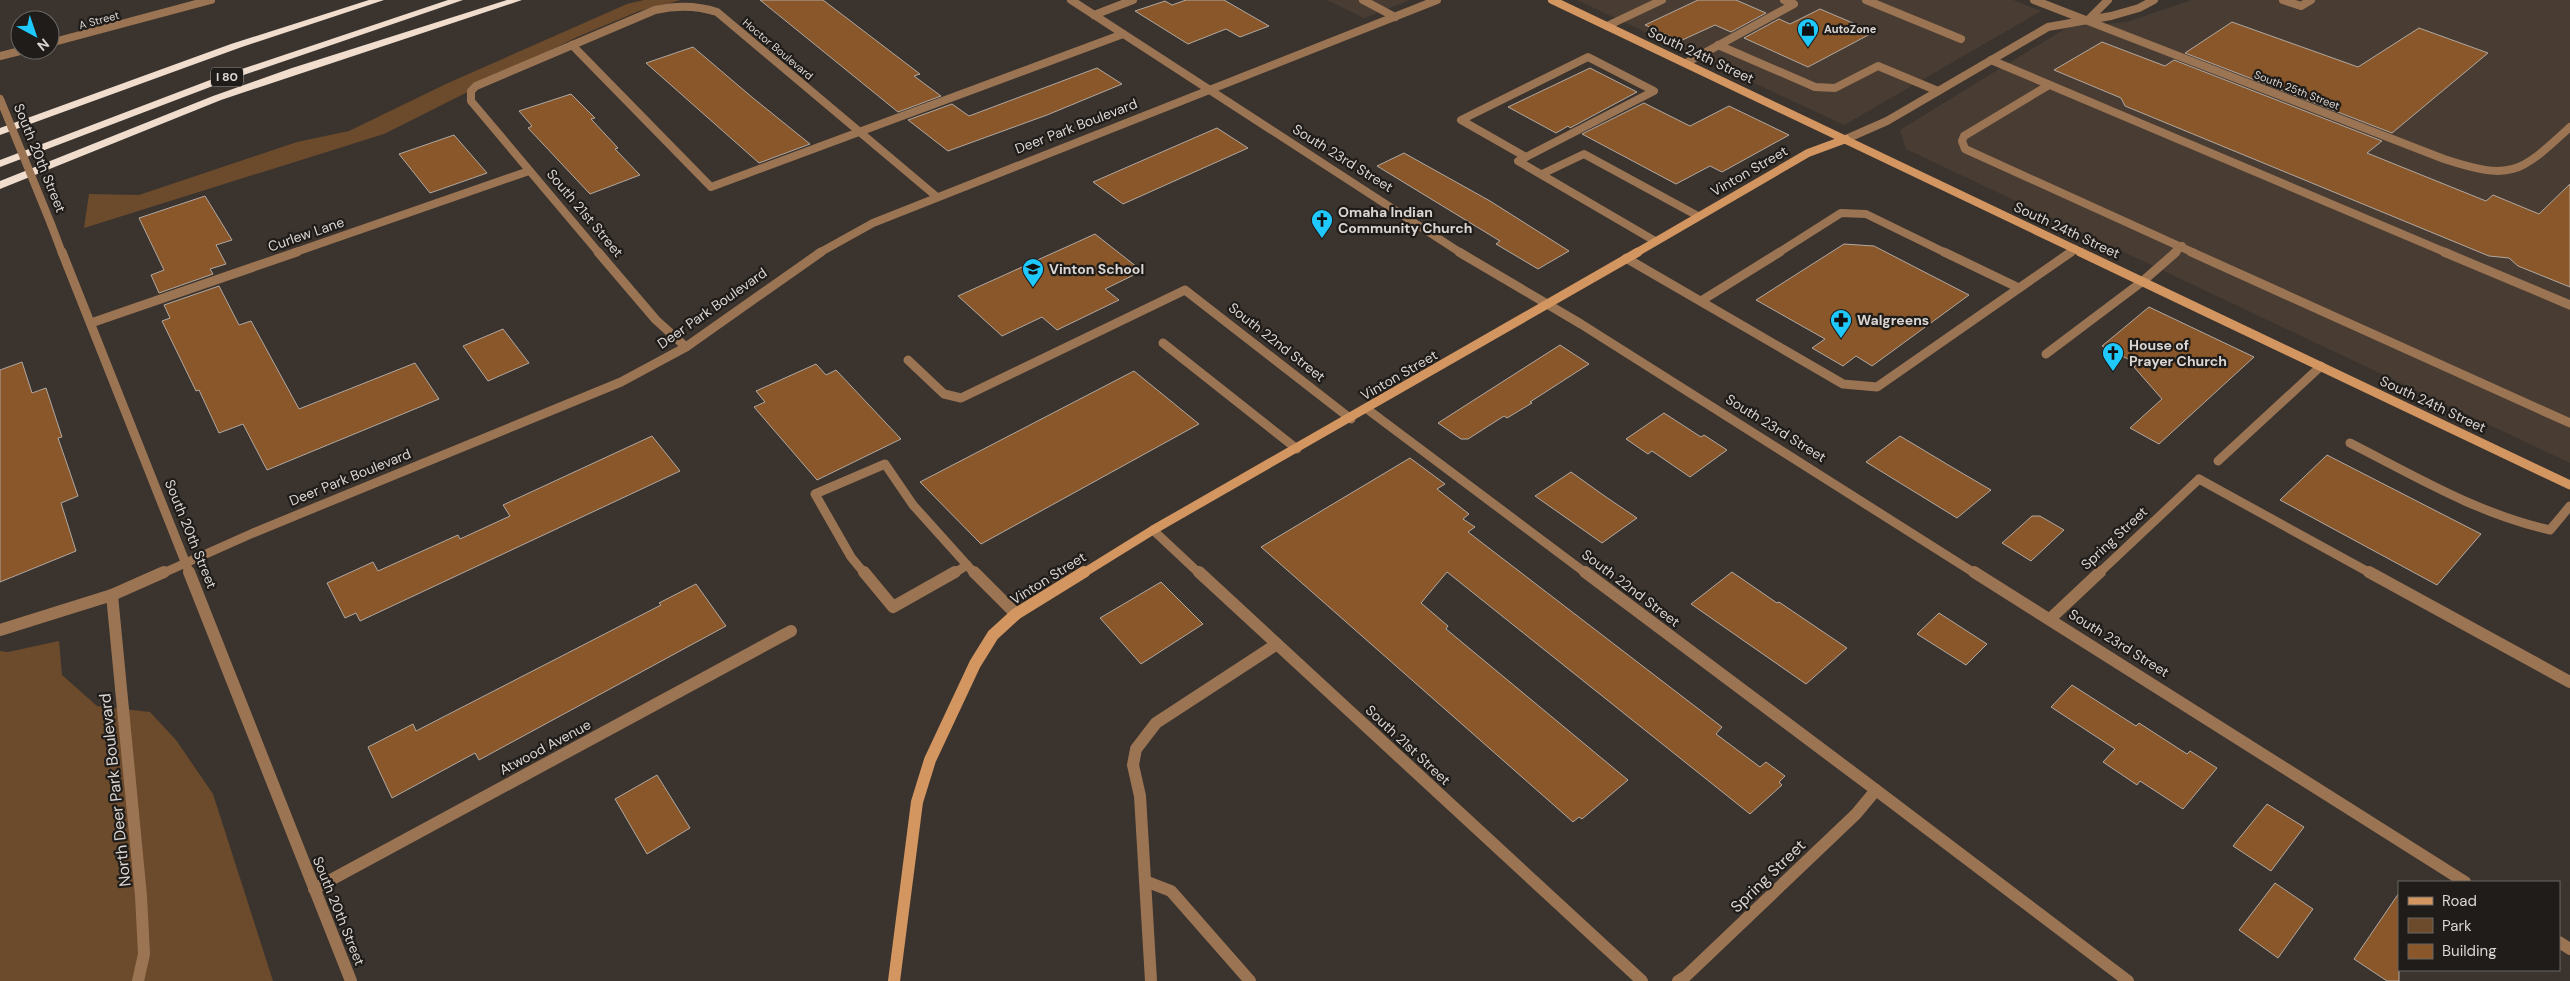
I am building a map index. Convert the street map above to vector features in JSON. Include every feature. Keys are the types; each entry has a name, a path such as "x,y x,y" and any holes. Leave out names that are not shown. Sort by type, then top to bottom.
{"highway":[{"name":"I 80","path":"0,132 226,49 379,0"},
{"name":"I 80","path":"0,164 230,76 458,0"},
{"path":"0,185 217,98 296,70 517,0"}],"main road":[{"name":"South 24th Street","path":"1552,0 2570,484"},
{"name":"Vinton Street","path":"894,981 911,837 917,802 927,768 975,664 993,635 1016,614 1033,601 1154,530 1367,409 1808,152 1846,139"}],"street":[{"name":"A Street","path":"60,40 211,0"},
{"name":"South 23rd Street","path":"1071,0 1296,148 2050,618 2463,881"},
{"path":"1094,15 1133,0"},
{"path":"1363,0 1395,16"},
{"name":"Deer Park Boulevard","path":"0,630 112,595 186,562 621,382 686,347 838,241 872,223 1437,0"},
{"path":"1607,26 1662,0"},
{"path":"1686,63 1794,4 1784,0"},
{"path":"2034,0 2088,20 2108,0"},
{"name":"Vinton Street","path":"1846,139 1887,121 2048,27 2130,11 2154,0"},
{"path":"2283,0 2301,6 2311,0"},
{"path":"1871,1 1961,39"},
{"name":"Hoctor Boulevard","path":"471,91 482,83 655,10 682,5 705,7 717,12 937,197"},
{"name":"South 25th Street","path":"2088,20 2444,159 2486,172 2500,174 2528,165 2570,127"},
{"path":"572,45 711,187 1124,34"},
{"path":"1718,45 1815,87 1835,88 1878,66 1938,91"},
{"path":"1526,157 1461,120 1588,57 1654,90 1534,152 1526,157 1518,161 1655,241"},
{"path":"1991,60 2570,305"},
{"path":"2049,85 1964,136 1962,141 1965,149 2570,423"},
{"name":"South 21st Street","path":"471,91 471,101 529,171 656,320 686,347"},
{"name":"South 20th Street","path":"0,99 91,323 351,981"},
{"path":"1542,174 1584,154 1698,216"},
{"name":"Curlew Lane","path":"91,323 529,171"},
{"path":"1701,302 1841,213 1866,214 2019,288"},
{"path":"2046,354 2143,281 2182,246"},
{"path":"1626,258 1843,384 1877,387 2075,249"},
{"name":"South 22nd Street","path":"908,360 944,394 961,398 1185,290 1350,418"},
{"path":"1163,343 1297,449"},
{"path":"2218,461 2321,366"},
{"name":"South 22nd Street","path":"1367,409 2128,981"},
{"path":"2350,443 2459,498 2522,526 2550,530 2570,506"},
{"path":"968,565 893,607 851,557 814,494 885,464 912,506 1016,614"},
{"name":"Spring Street","path":"2050,618 2199,479 2570,682"},
{"name":"South 21st Street","path":"1154,530 1642,981"},
{"name":"North Deer Park Boulevard","path":"112,595 141,896 144,954 138,981"},
{"name":"Atwood Avenue","path":"314,889 791,631"},
{"path":"1151,981 1140,796 1132,768 1139,740 1156,724 1276,644"},
{"name":"Spring Street","path":"1678,981 1686,976 1849,821 1876,790"},
{"path":"1145,881 1171,891 1250,981"}],"shaded area":[{"path":"1327,0 1410,0 1364,18"},
{"path":"1577,0 2013,0 2041,11 1844,125"},
{"path":"2192,0 2570,0 2570,463 1906,149 1900,130 2068,27 2127,22"}],"green space":[{"path":"644,0 681,0 639,11 577,37 384,134 84,228 89,194 139,195 297,142 349,131 448,83 627,4"},
{"path":"59,641 62,675 97,706 150,712 176,740 213,794 273,981 0,981 0,651 8,652"}],"building":[{"path":"760,0 823,0 920,74 914,76 941,96 898,112"},
{"path":"1186,0 1224,0 1269,26 1240,37 1226,29 1188,44 1135,11 1165,1 1172,5"},
{"path":"1698,0 1736,0 1766,13 1731,32 1715,25 1680,41 1645,25"},
{"path":"1820,9 1874,32 1808,67 1744,38 1779,19 1790,24"},
{"path":"2232,22 2358,67 2419,28 2488,53 2392,133 2185,53"},
{"path":"2102,42 2165,66 2174,60 2382,141 2367,153 2486,201 2493,195 2539,214 2570,184 2570,287 2518,266 2509,258 2489,256 2125,106 2121,98 2054,70"},
{"path":"693,47 810,144 759,163 646,63"},
{"path":"1097,68 1122,84 1047,115 948,151 908,120 952,104 969,116"},
{"path":"1590,68 1637,92 1570,128 1568,126 1556,133 1508,107"},
{"path":"571,94 595,118 591,119 618,148 615,149 640,175 590,194 528,128 532,126 519,111"},
{"path":"1644,103 1690,126 1729,106 1789,135 1722,172 1710,166 1676,184 1582,134"},
{"path":"1217,128 1248,148 1123,204 1093,182"},
{"path":"454,135 487,173 430,193 399,154"},
{"path":"1404,153 1490,201 1569,251 1538,269 1496,244 1500,241 1377,166"},
{"path":"205,196 232,240 216,245 226,264 210,269 213,274 159,293 151,275 164,270 139,218"},
{"path":"1095,234 1142,271 1105,289 1119,300 1057,330 1042,317 1002,336 958,296"},
{"name":"Walgreens","path":"1844,244 1874,246 1969,295 1872,366 1856,356 1843,366 1812,348 1825,339 1756,300"},
{"path":"219,286 239,325 251,321 299,409 415,363 439,399 267,470 243,424 219,433 199,390 196,391 162,321 170,318 164,305"},
{"path":"2149,307 2254,357 2159,444 2130,428 2162,399 2134,367 2138,364 2102,346"},
{"path":"503,329 529,363 488,381 463,346"},
{"path":"1560,345 1589,364 1530,402 1532,403 1507,418 1504,416 1468,439 1461,439 1438,423"},
{"path":"22,362 32,393 46,388 62,437 58,438 78,496 61,503 76,551 0,582 0,370"},
{"path":"816,364 826,375 836,370 901,439 817,480 754,407 765,402 756,391"},
{"path":"1134,371 1199,424 981,544 920,482"},
{"path":"1664,413 1701,437 1704,435 1727,450 1690,477 1652,451 1648,454 1626,439"},
{"path":"652,436 680,471 360,621 356,613 345,618 327,583 373,562 378,571 458,535 460,539 510,516 503,505"},
{"path":"1900,436 1991,490 1957,518 1866,462"},
{"path":"2327,455 2481,534 2437,585 2280,500"},
{"path":"1410,458 1445,484 1437,489 1469,514 1463,519 1475,527 1468,532 1722,727 1716,734 1760,767 1766,762 1785,776 1779,782 1782,785 1750,814 1447,572 1421,603 1448,626 1446,629 1628,780 1582,819 1579,817 1573,822 1261,547"},
{"path":"1571,472 1637,518 1602,543 1535,496"},
{"path":"2032,516 2040,516 2064,530 2031,561 2002,543"},
{"path":"1732,572 1847,648 1806,684 1691,604"},
{"path":"1161,582 1203,624 1141,664 1100,618"},
{"path":"696,584 726,626 479,760 475,753 392,798 368,747 413,724 416,731 661,605 659,603"},
{"path":"1939,613 1987,644 1966,665 1917,634"},
{"path":"2072,685 2136,726 2139,723 2187,754 2190,751 2217,768 2183,809 2140,781 2137,785 2103,762 2115,749 2051,707"},
{"path":"657,775 690,828 647,854 615,799"},
{"path":"2267,804 2304,827 2271,871 2233,846"},
{"path":"2275,883 2313,909 2278,958 2239,930"},
{"path":"2398,894 2399,981 2387,981 2354,959"}],"place":[{"name":"AutoZone","path":"1808,48"},
{"name":"Omaha Indian Community Church","path":"1322,239"},
{"name":"Vinton School","path":"1033,288"},
{"name":"Walgreens","path":"1841,339"},
{"name":"House of Prayer Church","path":"2113,372"}]}
